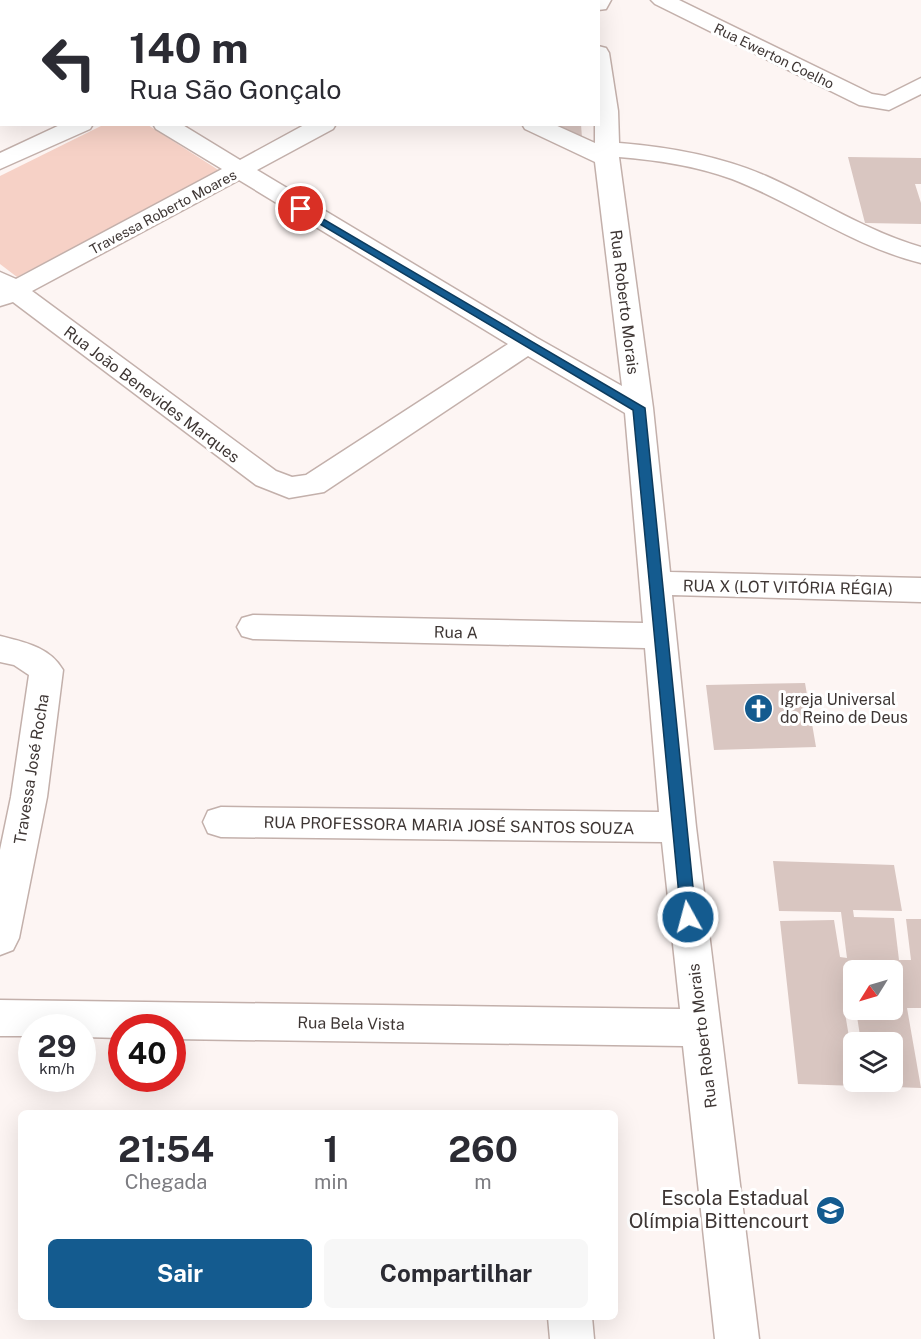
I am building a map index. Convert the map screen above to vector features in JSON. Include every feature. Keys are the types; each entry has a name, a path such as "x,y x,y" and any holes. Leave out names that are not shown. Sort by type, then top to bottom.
{"street":[{"name":"Rua Ewerton Coelho","path":"662,0 867,100 889,103 921,85"},
{"name":"Rua Roberto Morais","path":"600,74 607,153 639,408 678,827 737,1339"},
{"path":"0,162 78,126"},
{"path":"167,126 527,344 639,408"},
{"name":"Travessa Roberto Moares","path":"5,289 240,172 322,126"},
{"path":"538,126 607,153 665,154 698,161 757,182 829,219 888,245 921,255"},
{"name":"Rua João Benevides Marques","path":"5,289 266,478 285,487 313,485 527,344"},
{"name":"RUA X (LOT VITÓRIA RÉGIA)","path":"656,584 921,590"},
{"name":"Rua A","path":"253,627 660,636"},
{"name":"Travessa José Rocha","path":"0,649 23,654 46,670 29,797 0,938"},
{"name":"RUA PROFESSORA MARIA JOSÉ SANTOS SOUZA","path":"220,822 678,827"},
{"name":"Rua Bela Vista","path":"0,1018 701,1028"},
{"path":"570,1320 572,1339"}],"shaded area":[{"path":"101,126 150,126 220,171 17,277 0,264 0,176"}],"building":[{"path":"549,126 581,126 582,138"},
{"path":"848,157 921,158 921,184 915,184 921,203 921,224 865,223"},
{"name":"Igreja Universal do Reino de Deus","path":"805,683 816,747 714,750 706,685"},
{"path":"773,861 894,865 902,911 853,910 854,917 894,918 899,960 843,960 843,1020 846,1020 848,1032 843,1032 843,1086 798,1084 780,921 834,920 840,957 847,958 841,912 779,911"},
{"path":"906,919 921,919 921,1008 907,1008 921,1088 903,1087 903,1032 859,1032 858,1020 903,1020 903,960 911,960"}],"place":[{"name":"Igreja Universal do Reino de Deus","path":"759,708"},
{"name":"Escola Estadual Olímpia Bittencourt","path":"830,1210"}],"route":[{"path":"301,209 639,408 688,917"}]}
